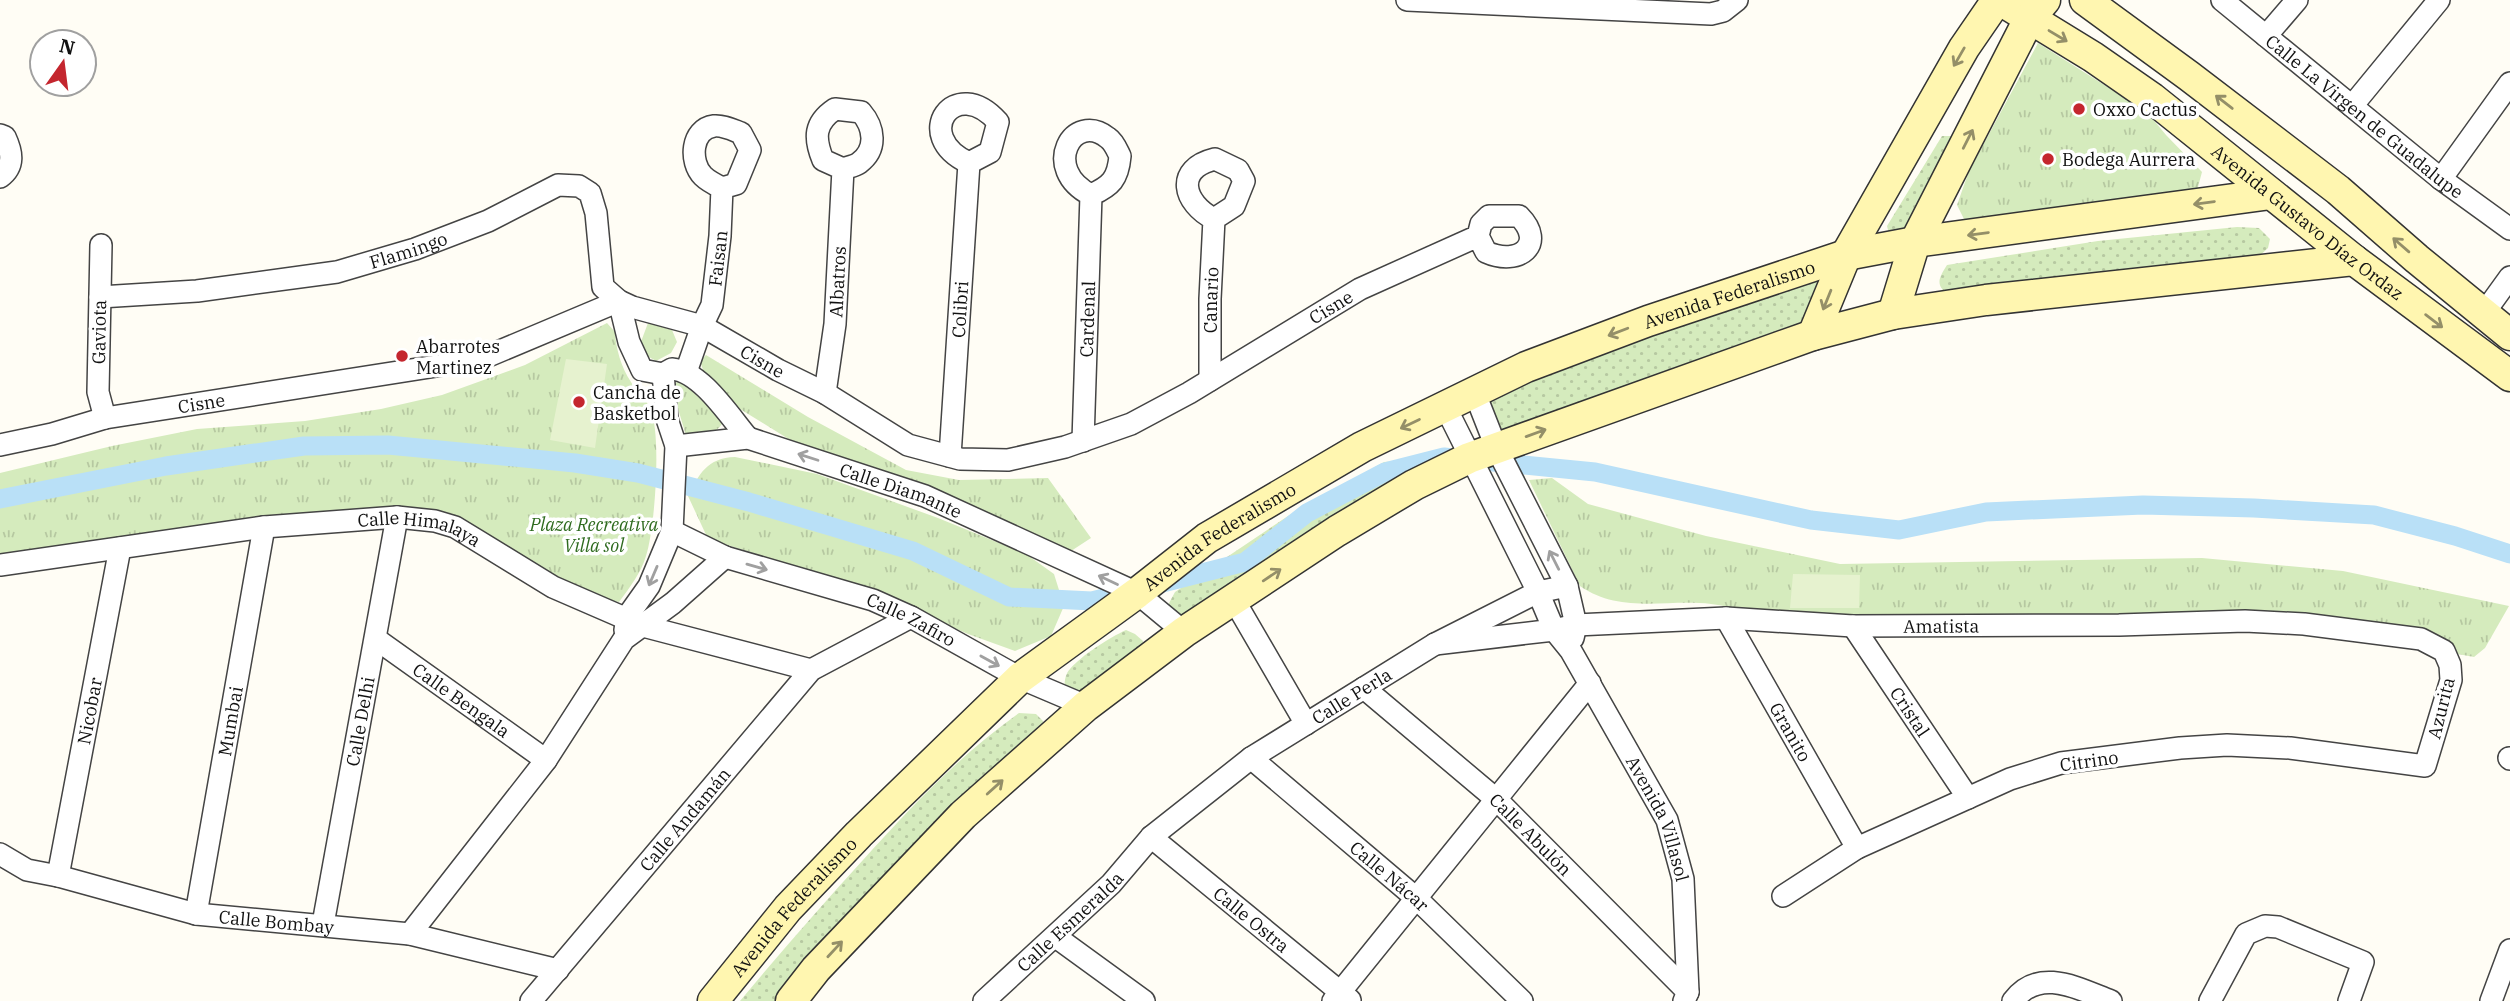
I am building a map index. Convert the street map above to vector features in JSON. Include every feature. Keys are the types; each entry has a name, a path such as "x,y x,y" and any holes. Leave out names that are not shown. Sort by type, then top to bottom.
{"street":[{"path":"1407,0 1710,14 1723,12 1737,0"},
{"name":"Avenida Gustavo Díaz Ordaz","path":"1998,0 2037,10 2093,57 2152,97 2354,260 2510,376"},
{"name":"Avenida Federalismo","path":"1813,335 1846,255 1964,48 1998,0"},
{"path":"2085,0 2338,190 2510,335"},
{"name":"Calle La Virgen de Guadalupe","path":"2222,0 2441,179 2510,229"},
{"path":"2266,36 2297,0"},
{"path":"2352,106 2438,0"},
{"path":"1893,314 1915,242 2037,10"},
{"path":"2441,179 2510,83"},
{"path":"0,135 5,137 12,154 7,172 0,177"},
{"name":"Colibri","path":"950,456 969,163"},
{"name":"Albatros","path":"825,393 835,324 843,169"},
{"name":"Flamingo","path":"100,297 197,291 337,272 415,249 488,221 558,185 579,186 590,193 596,213 603,288 619,301"},
{"name":"Faisan","path":"686,372 712,305 722,188"},
{"name":"Avenida Federalismo","path":"713,1001 797,899 859,834 1020,678 1207,538 1362,447 1526,367 1648,321 1846,255 1915,242 2272,194"},
{"name":"Cardenal","path":"1083,441 1091,195"},
{"name":"Canario","path":"1210,380 1214,219"},
{"name":"Cisne","path":"0,445 52,434 105,418 481,359 619,301 702,326 778,370 825,393 908,445 976,460 1008,460 1083,441 1131,425 1360,289 1478,236"},
{"name":"Gaviota","path":"101,245 98,392 105,418"},
{"path":"791,1001 816,969 963,815 1086,706 1184,632 1337,531 1414,485 1482,452 1813,335 1893,314 1986,300 2354,260"},
{"path":"2484,313 2510,277"},
{"path":"619,301 629,342 642,370 663,374 672,369 686,372 703,385 748,438"},
{"path":"410,934 546,761 632,627 672,531 676,446 667,419 663,374"},
{"name":"Avenida Villasol","path":"1474,391 1482,452 1554,630 1571,651 1667,820 1683,879 1686,996"},
{"name":"Avenida Villasol","path":"1445,406 1482,452 1567,586 1576,625 1571,651"},
{"name":"Calle Diamante","path":"676,446 748,438 925,496 1137,593 1184,632"},
{"name":"Calle Himalaya","path":"0,565 264,527 397,517 435,521 455,527 553,587 632,627 811,670"},
{"name":"Calle Delhi","path":"323,924 397,517"},
{"name":"Mumbai","path":"196,914 264,527"},
{"name":"Calle Zafiro","path":"672,531 725,557 873,600 911,617 1020,678 1086,706"},
{"name":"Nicobar","path":"58,876 120,548"},
{"path":"632,627 725,557"},
{"name":"Calle Perla","path":"1151,838 1251,758 1435,643 1538,592 1567,586"},
{"path":"1234,600 1306,724"},
{"path":"811,670 911,617"},
{"name":"Amatista","path":"1435,643 1554,630 1576,625 1726,618 1853,626 2119,625 2245,621 2304,624 2421,639 2444,651"},
{"name":"Granito","path":"1726,618 1857,848"},
{"name":"Cristal","path":"1853,626 1968,799"},
{"name":"Calle Bengala","path":"376,639 546,761"},
{"name":"Azurita","path":"2425,766 2451,680 2450,665 2444,651"},
{"name":"Calle Andamán","path":"531,1001 811,670"},
{"path":"1342,998 1416,898 1590,683"},
{"name":"Calle Abulón","path":"1364,688 1497,800 1686,996"},
{"name":"Citrino","path":"1783,897 1857,848 2010,779 2062,763 2180,748 2227,745 2290,748 2425,766"},
{"name":"Calle Nácar","path":"1251,758 1416,898 1522,1001"},
{"name":"Calle Esmeralda","path":"984,1001 1111,884 1151,838"},
{"name":"Calle Ostra","path":"1151,838 1342,998"},
{"name":"Calle Bombay","path":"0,854 27,870 196,914 410,934 558,970"},
{"path":"2210,1001 2246,934 2265,926 2277,927 2363,962 2349,1001"},
{"path":"1056,937 1144,1001"},
{"path":"2491,1001 2510,950"},
{"path":"2013,1001 2028,987 2043,981 2052,981 2111,1001"}],"green space":[{"path":"2038,43 2147,112 2202,172 2195,198 1968,227 1957,205 1969,171"},
{"path":"1942,136 1956,136 1906,235 1889,234 1887,226"},
{"path":"2237,227 2259,228 2270,239 2268,248 2255,260 1954,298 1944,291 1940,284 1947,265 2098,241"},
{"path":"1845,256 1818,319 1496,446 1475,391"},
{"name":"Plaza Recreativa Villa sol","path":"607,323 615,332 624,370 650,408 656,437 656,481 649,543 635,580 619,602 572,593 448,521 0,558 0,473 197,429 305,421 381,409 442,395 525,365"},
{"path":"648,323 672,330 677,342 671,353 656,361 642,353 639,347"},
{"path":"706,355 808,417 906,470 959,480 1048,478 1091,538 1068,553 803,448 740,409 704,373 700,361"},
{"name":"Cancha de Basketbol","path":"566,359 607,364 595,448 550,440"},
{"path":"681,381 710,408 722,424 715,431 697,439 687,439 674,395 675,383"},
{"path":"735,457 817,474 938,518 1026,554 1054,574 1064,606 1051,636 1015,651 968,634 852,584 708,539 688,496 696,481 711,464 717,460"},
{"path":"1397,461 1407,472 1187,622 1171,614 1168,605 1175,592 1288,516 1384,462"},
{"path":"1552,478 1588,504 1706,536 1840,564 2202,558 2343,571 2509,606 2485,648 2474,657 2452,653 2416,635 1780,618 1711,604 1627,603 1595,595 1580,586 1529,480"},
{"path":"1793,574 1860,575 1859,608 1790,608"},
{"path":"1126,630 1143,641 1142,650 1087,697 1065,690 1066,676 1075,664 1096,647"},
{"path":"1019,713 1036,714 1043,721 1042,730 779,1001 740,1001 785,947 918,801 976,746"}],"waterway":[{"path":"0,499 166,466 304,446 388,445 575,463 638,473 749,502 913,551 1009,597 1092,601 1245,562 1307,513 1385,472 1444,457 1453,458"},
{"path":"1493,462 1595,472 1811,520 1899,530 1986,512 2143,505 2254,508 2374,515 2455,536 2510,554"}],"place":[{"name":"Oxxo Cactus","path":"2079,109"},
{"name":"Bodega Aurrera","path":"2048,159"},
{"name":"Abarrotes Martinez","path":"402,356"},
{"name":"Cancha de Basketbol","path":"579,402"}]}
